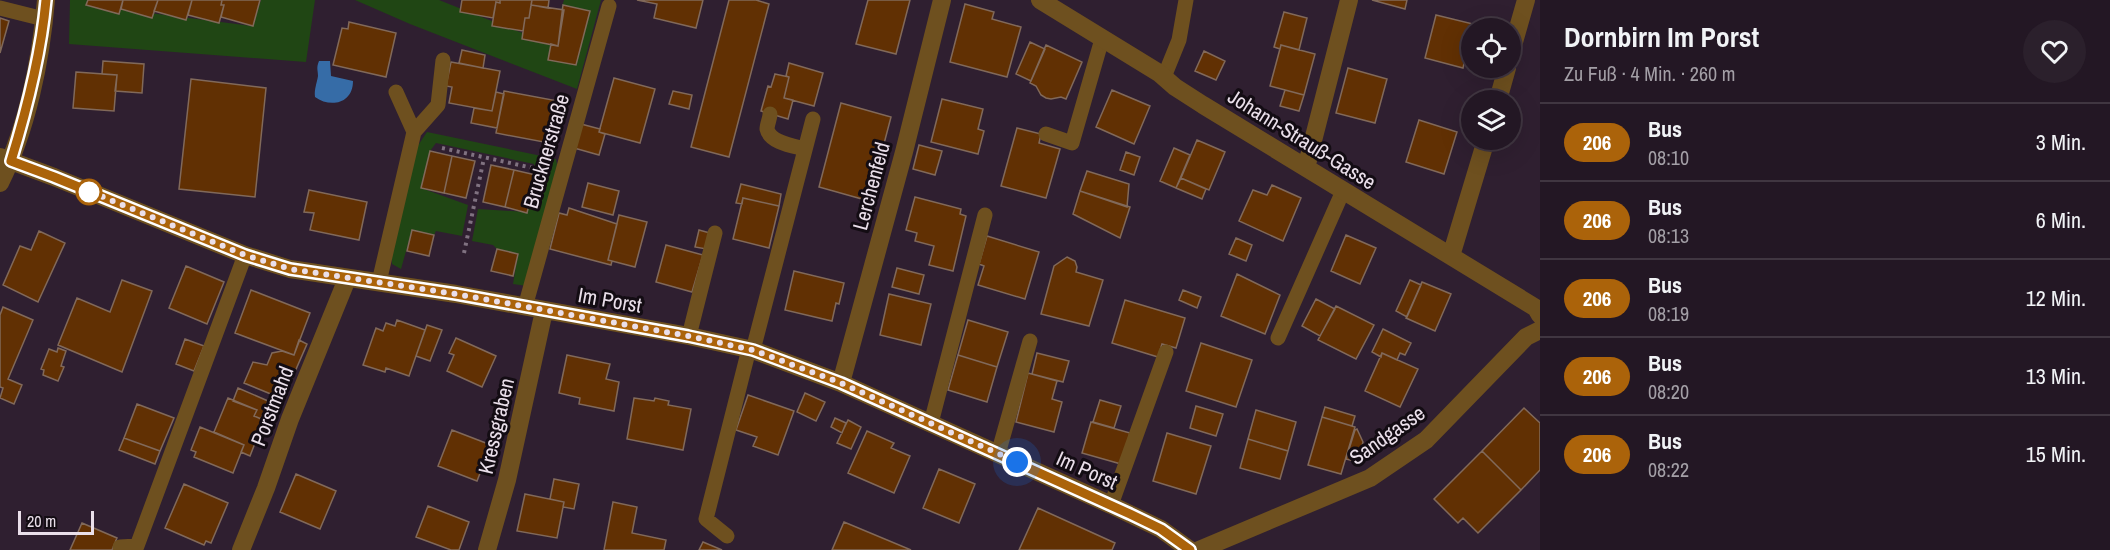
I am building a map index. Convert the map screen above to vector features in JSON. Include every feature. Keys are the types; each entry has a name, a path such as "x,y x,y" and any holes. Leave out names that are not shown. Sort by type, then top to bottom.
{"street":[{"path":"0,183 5,159 23,121 46,0"},
{"name":"Lerchenfeld","path":"841,383 904,152 942,0"},
{"name":"Johann-Strauß-Gasse","path":"1040,0 1164,77 1175,87 1536,308 1540,315"},
{"path":"1306,168 1349,0"},
{"path":"1521,18 1526,0"},
{"path":"1451,256 1483,150"},
{"name":"Im Porst","path":"5,159 245,255 290,269 525,307 688,336 751,350 841,383 1111,505 1161,529 1190,550"},
{"name":"Porstmahd","path":"241,550 266,489 290,419 347,279"},
{"name":"Kressgraben","path":"487,550 507,480 544,312"},
{"name":"Sandgasse","path":"1198,550 1370,478 1425,440 1526,337 1540,330"}],"lane":[{"path":"1164,77 1179,40 1186,0"},
{"name":"Brucknerstraße","path":"525,307 609,6"},
{"path":"0,9 44,19"},
{"path":"1046,134 1072,143 1102,39"},
{"path":"379,282 414,132 438,105 443,60"},
{"path":"396,92 414,132"},
{"path":"770,114 767,129 771,136 779,142 805,149"},
{"path":"727,536 706,519 813,119"},
{"path":"1278,338 1343,191"},
{"path":"931,423 985,215"},
{"path":"688,336 716,233"},
{"path":"120,547 137,546 245,255"},
{"path":"998,454 1030,341"},
{"path":"1111,505 1166,352"}],"path":[{"path":"442,148 532,168"},
{"path":"465,253 484,158"}],"green space":[{"path":"70,0 88,0 87,5 252,26 261,0 315,0 306,62 69,44"},
{"path":"355,0 439,0 550,44 564,0 601,0 577,89 410,24"},
{"path":"427,132 556,159 557,165 527,286 513,284 518,254 497,249 493,245 472,241 478,209 527,212 536,175 534,164 436,143 430,151 421,188 468,205 462,236 436,231 434,235 412,230 401,269 392,264 392,252 417,147"}],"water":[{"path":"319,61 330,61 331,76 353,81 349,95 340,102 327,102 315,97"}],"building":[{"path":"88,0 123,0 119,14 86,5"},
{"path":"123,0 158,0 152,18 121,9"},
{"path":"158,0 192,0 186,20 154,11"},
{"path":"192,0 222,0 221,5 224,5 219,23 188,15"},
{"path":"222,0 260,0 253,26 221,17 224,5 221,5"},
{"path":"462,0 500,0 500,3 496,2 493,18 460,12"},
{"path":"500,0 532,0 529,18 525,18 523,31 492,26 496,2 500,3"},
{"path":"532,0 549,0 548,8 531,5"},
{"path":"637,0 703,0 696,28 654,18 657,4"},
{"path":"729,0 756,0 769,4 729,157 691,147"},
{"path":"868,0 910,0 896,54 856,44"},
{"path":"1372,0 1407,0 1405,9"},
{"path":"965,4 994,12 992,19 1021,27 1007,77 950,62"},
{"path":"531,5 564,10 558,46 522,39 525,18 529,18"},
{"path":"563,5 590,11 576,65 548,60 551,44 558,46"},
{"path":"1284,12 1307,18 1299,50 1281,45 1280,49 1274,47"},
{"path":"1436,15 1461,21 1461,67 1425,58"},
{"path":"0,18 9,21 0,53"},
{"path":"349,22 396,33 386,77 333,65 342,28 348,29"},
{"path":"1030,42 1045,49 1031,81 1016,74"},
{"path":"1046,45 1082,62 1066,99 1046,98 1041,95 1036,86 1030,83"},
{"path":"1281,45 1315,54 1304,95 1270,86"},
{"path":"462,50 485,55 483,68 459,63"},
{"path":"1204,51 1225,61 1216,80 1195,71"},
{"path":"103,61 144,64 142,93 115,91 117,75 102,74"},
{"path":"451,62 500,71 492,111 449,103 452,87 446,86"},
{"path":"789,63 823,73 814,106 784,98 789,77 786,76"},
{"path":"1348,68 1387,79 1375,123 1336,113"},
{"path":"76,72 117,75 114,111 73,108"},
{"path":"775,74 789,77 784,98 793,100 788,119 761,111 768,86 771,87"},
{"path":"614,78 655,89 640,143 599,132"},
{"path":"191,79 266,88 255,197 179,189"},
{"path":"1112,90 1150,106 1134,144 1096,127"},
{"path":"1285,90 1304,95 1299,111 1280,106"},
{"path":"504,91 558,101 549,143 496,133"},
{"path":"673,91 692,95 689,109 669,104"},
{"path":"496,92 504,94 497,128 471,123 474,108 492,111"},
{"path":"942,99 983,109 978,129 984,131 978,154 931,142"},
{"path":"841,103 891,117 869,201 819,187"},
{"path":"1419,120 1457,132 1444,174 1406,162"},
{"path":"581,124 600,129 599,132 605,134 599,155 574,148"},
{"path":"1017,128 1041,134 1039,143 1060,149 1046,198 1001,186"},
{"path":"1197,140 1225,152 1209,190 1181,178"},
{"path":"919,145 942,151 935,175 913,169"},
{"path":"1174,148 1190,155 1176,188 1160,181"},
{"path":"430,151 452,156 444,193 421,188"},
{"path":"1126,152 1140,157 1134,175 1120,170"},
{"path":"452,156 475,161 466,198 444,193"},
{"path":"491,165 514,170 505,207 483,202"},
{"path":"514,170 536,175 527,213 505,207"},
{"path":"1087,171 1129,184 1127,207 1080,191"},
{"path":"1181,178 1206,189 1202,199 1176,188"},
{"path":"588,183 619,191 613,215 582,207"},
{"path":"741,184 781,194 779,206 743,198 742,204 736,203"},
{"path":"1272,185 1301,198 1283,241 1239,221 1253,190 1267,195"},
{"path":"309,190 367,202 359,240 310,230 314,213 304,212"},
{"path":"1080,191 1130,207 1120,238 1073,214"},
{"path":"915,197 961,209 960,214 966,216 953,271 929,265 934,246 915,241 917,233 906,230"},
{"path":"743,198 779,206 769,248 733,239"},
{"path":"569,208 617,224 608,260 612,261 611,265 550,249 559,213 567,215"},
{"path":"619,215 647,222 635,267 608,260"},
{"path":"412,230 434,235 429,256 407,251"},
{"path":"699,230 710,233 706,249 695,247"},
{"path":"39,231 65,243 38,302 3,285 20,246 31,250"},
{"path":"1346,235 1376,248 1360,284 1331,271"},
{"path":"987,236 1039,252 1025,299 978,285 984,266 979,264"},
{"path":"1236,238 1252,245 1246,261 1229,254"},
{"path":"666,245 703,255 692,292 656,282"},
{"path":"497,249 518,254 513,276 491,271"},
{"path":"1067,257 1075,261 1076,272 1103,280 1089,326 1041,314 1054,266"},
{"path":"186,266 224,282 207,324 169,308"},
{"path":"897,268 924,275 919,294 892,287"},
{"path":"794,271 844,283 832,321 785,310"},
{"path":"1237,274 1280,295 1265,334 1221,316"},
{"path":"122,280 152,291 122,372 58,345 77,298 110,312"},
{"path":"1410,280 1421,285 1407,317 1396,311"},
{"path":"1422,282 1451,294 1435,331 1406,318"},
{"path":"251,290 310,313 294,355 235,333"},
{"path":"1183,290 1201,297 1197,308 1179,300"},
{"path":"889,294 931,304 921,345 880,335"},
{"path":"1316,299 1335,309 1320,336 1302,326"},
{"path":"1125,300 1185,318 1176,348 1162,344 1158,357 1112,343"},
{"path":"1336,306 1374,325 1356,359 1318,340"},
{"path":"3,307 33,320 8,379 22,385 14,404 0,398 3,388 0,387 0,315"},
{"path":"397,320 425,330 409,376 386,368 385,372 363,365 376,328 383,331 386,323 395,326"},
{"path":"968,320 1008,332 997,367 958,355"},
{"path":"427,325 442,330 430,361 416,356"},
{"path":"1383,329 1411,343 1405,355 1400,353 1397,360 1382,353 1381,357 1372,352"},
{"path":"456,338 496,356 482,387 447,371 454,355 449,353"},
{"path":"185,339 204,346 194,371 176,364"},
{"path":"299,340 307,344 283,399 244,383 253,362 267,365 272,353 282,351 294,355"},
{"path":"1201,343 1252,360 1236,407 1186,391"},
{"path":"58,348 66,351 61,366 64,367 58,381 43,375 44,370 41,369 49,349 57,352"},
{"path":"1037,353 1069,361 1063,382 1032,374"},
{"path":"1382,353 1418,369 1400,407 1365,391"},
{"path":"567,355 610,364 606,379 619,382 614,411 579,404 580,398 559,393"},
{"path":"958,355 997,367 987,402 948,390"},
{"path":"1028,373 1057,381 1052,399 1062,402 1054,432 1016,422"},
{"path":"238,388 268,401 261,419 254,416 257,410 233,401"},
{"path":"805,393 825,402 816,421 797,412"},
{"path":"748,395 794,411 778,455 753,446 757,437 736,430"},
{"path":"228,398 257,410 254,416 264,420 250,456 241,452 244,445 214,432"},
{"path":"634,398 654,401 655,398 669,401 668,405 691,409 683,450 627,439"},
{"path":"1100,400 1121,406 1114,428 1093,422"},
{"path":"137,404 174,418 160,451 124,438"},
{"path":"1196,406 1223,414 1216,436 1190,428"},
{"path":"1325,407 1355,416 1352,426 1322,417"},
{"path":"1524,408 1540,423 1540,470 1521,490 1482,451"},
{"path":"1256,410 1296,422 1288,451 1248,439"},
{"path":"1322,417 1355,427 1341,474 1308,465"},
{"path":"835,418 846,423 842,433 831,427"},
{"path":"848,420 861,427 851,449 837,443"},
{"path":"1091,422 1130,433 1121,464 1082,453"},
{"path":"200,427 244,445 233,473 194,457 196,452 191,450"},
{"path":"1357,429 1363,442 1358,462 1346,459"},
{"path":"452,430 491,445 477,481 438,466"},
{"path":"867,431 894,443 891,448 910,456 894,493 848,473"},
{"path":"1167,433 1211,446 1196,494 1153,481"},
{"path":"124,438 160,451 155,464 119,450"},
{"path":"1248,439 1288,451 1280,479 1240,468"},
{"path":"1482,451 1521,490 1478,533 1463,518 1458,523 1434,499"},
{"path":"939,469 975,484 959,523 923,508"},
{"path":"296,474 336,491 320,529 280,512"},
{"path":"554,479 579,484 574,509 563,507 564,502 550,499"},
{"path":"184,484 228,503 211,543 206,541 204,545 165,528"},
{"path":"525,494 564,502 557,538 517,531"},
{"path":"613,502 637,507 632,533 666,540 664,550 604,550"},
{"path":"428,506 469,522 459,550 451,550 416,537"},
{"path":"1038,508 1115,543 1112,550 1019,550"},
{"path":"844,522 911,550 832,550"},
{"path":"82,523 117,538 112,550 70,550"},
{"path":"703,542 722,550 699,550"}],"bus line":[{"name":"206","path":"46,0 37,64 11,161 245,255 290,269 456,294 753,350 841,383 1130,514 1170,534 1190,550"}],"route":[{"path":"89,192 86,190 245,255 290,269 456,294 753,350 841,383 1017,462"}]}
